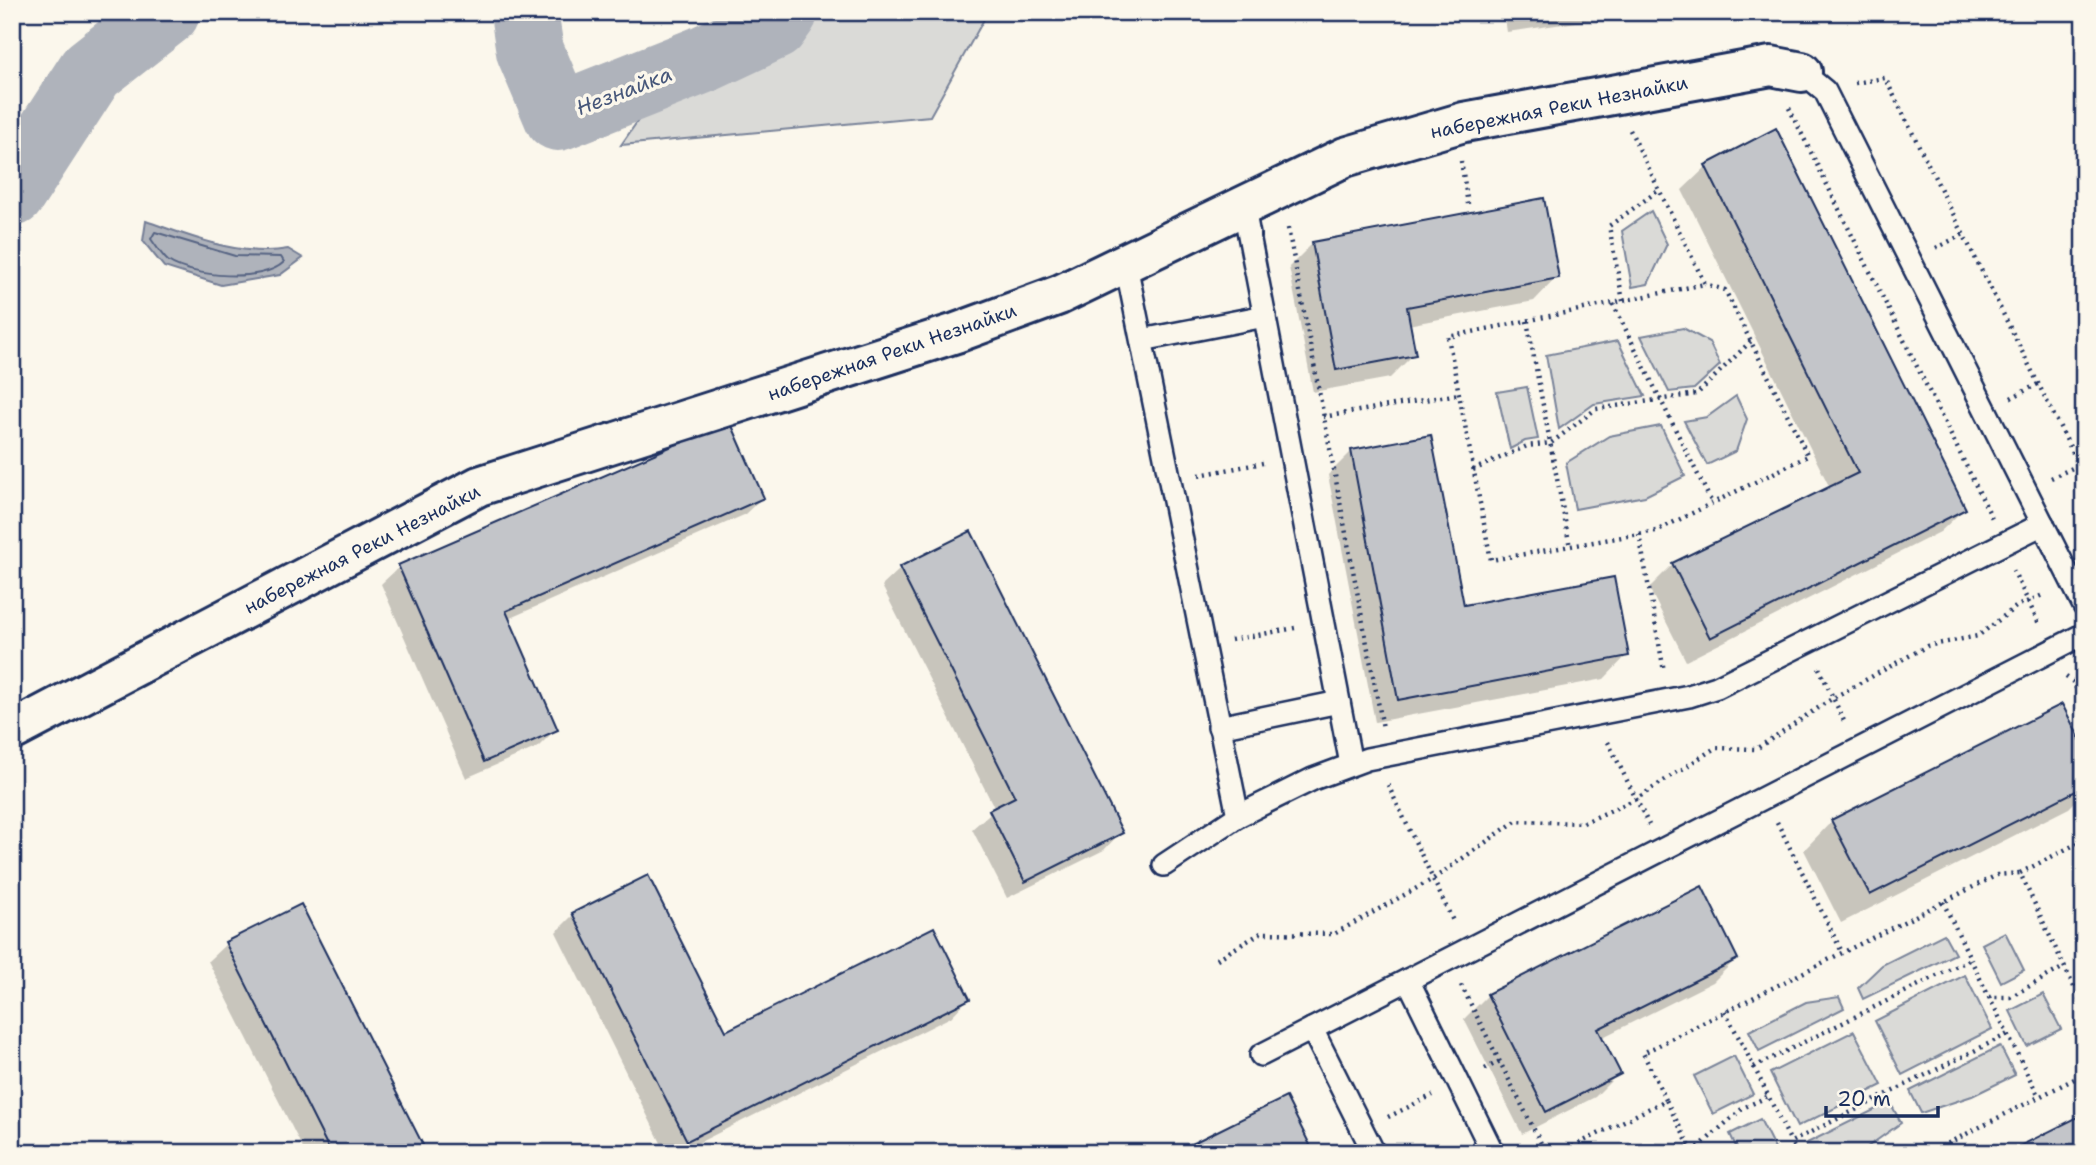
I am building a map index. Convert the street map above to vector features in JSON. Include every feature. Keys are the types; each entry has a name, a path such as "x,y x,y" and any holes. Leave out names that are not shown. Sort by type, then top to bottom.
{"street":[{"name":"набережная Реки Незнайки","path":"12,732 479,486 956,333 1059,295 1125,260 1345,157 1464,121 1771,66 1812,80"}],"lane":[{"path":"1812,80 2084,606"},
{"path":"1243,204 1351,764"},
{"path":"1125,260 1238,816"},
{"path":"1143,340 1265,316"},
{"path":"1164,865 1238,816 1313,779 1351,764 1374,757 1689,696 1717,687 2043,524"},
{"path":"1261,1055 2084,634"},
{"path":"1219,727 1339,702"},
{"path":"1408,980 1493,1153"},
{"path":"1312,1029 1374,1153"}],"path":[{"path":"2084,475 1885,78 1812,80 1782,94 1994,521 1990,523 2028,602 2066,676 2084,704"},
{"path":"1625,120 1705,284"},
{"path":"1459,153 1468,204"},
{"path":"1623,301 1609,226 1659,191"},
{"path":"1289,219 1287,232 1383,729"},
{"path":"1705,284 1725,290 1808,456 1656,531 1491,560 1448,337 1705,284"},
{"path":"1612,303 1712,503"},
{"path":"1527,321 1570,547"},
{"path":"1474,470 1527,446 1550,443 1596,409 1697,394 1751,341"},
{"path":"1323,418 1459,394"},
{"path":"1171,481 1329,451"},
{"path":"1639,534 1665,675 1673,674"},
{"path":"1217,959 1261,933 1334,934 1433,879 1516,821 1583,822 1636,799 1715,748 1756,748 1833,698 1927,646 1978,636 2017,606 2072,582"},
{"path":"1203,646 1361,616"},
{"path":"1807,642 1857,750"},
{"path":"2053,682 2066,676"},
{"path":"2078,691 2084,688"},
{"path":"1595,714 1662,849"},
{"path":"1346,739 1397,726"},
{"path":"1374,757 1478,971 1459,980 1546,1153"},
{"path":"1765,827 1788,816"},
{"path":"1776,821 1842,952"},
{"path":"1769,1096 1743,1108 1693,1153 1643,1053 1997,875 2020,873 2084,840"},
{"path":"2020,873 2084,1008"},
{"path":"1943,902 2039,1097"},
{"path":"1754,1067 1971,958"},
{"path":"1989,997 2010,997 2064,967"},
{"path":"1725,1011 1797,1153"},
{"path":"1791,1142 2008,1034"},
{"path":"1363,1130 1500,1061"},
{"path":"1929,1153 2084,1074"},
{"path":"1560,1153 1666,1100"}],"shaded area":[{"path":"725,12 988,12 930,116 621,145 703,27"},
{"path":"1651,211 1667,244 1648,284 1632,287 1622,231"},
{"path":"1683,328 1709,342 1720,365 1694,389 1669,392 1641,336"},
{"path":"1618,341 1645,396 1594,404 1559,429 1546,355"},
{"path":"1527,387 1538,439 1525,441 1510,449 1497,392"},
{"path":"1736,396 1747,419 1736,451 1707,465 1684,421 1707,417"},
{"path":"1661,426 1685,476 1645,496 1575,509 1566,463 1609,436"},
{"path":"2005,932 2024,970 2001,982 1982,944"},
{"path":"1944,934 1955,954 1863,999 1858,988 1882,965"},
{"path":"1965,975 1992,1029 1902,1075 1875,1021"},
{"path":"2043,994 2061,1029 2027,1046 2010,1011"},
{"path":"1839,997 1844,1008 1759,1051 1749,1031 1806,1002"},
{"path":"1854,1031 1882,1085 1797,1127 1770,1073"},
{"path":"2000,1046 2015,1075 1972,1096 1921,1113 1910,1091"},
{"path":"1734,1056 1753,1094 1713,1114 1694,1076"},
{"path":"1890,1102 1901,1123 1859,1153 1809,1153 1805,1144"},
{"path":"1760,1119 1777,1153 1739,1153 1730,1134"}],"water":[{"path":"146,221 216,244 252,251 288,249 303,258 280,275 221,285 164,267 143,241"}],"building":[{"path":"1776,128 1966,509 1710,638 1672,563 1858,473 1705,165"},
{"path":"1544,198 1559,278 1407,307 1416,355 1336,370 1312,242"},
{"path":"730,421 764,498 506,611 558,730 484,762 398,565"},
{"path":"1431,435 1464,605 1614,577 1629,656 1398,700 1351,450"},
{"path":"971,531 1123,833 1025,882 989,810 1015,797 899,567"},
{"path":"2062,704 2084,747 2084,787 1870,895 1831,820"},
{"path":"648,875 726,1031 934,927 970,999 687,1141 572,913"},
{"path":"1702,886 1738,959 1598,1029 1621,1074 1546,1112 1487,994"},
{"path":"301,904 427,1153 331,1153 225,942"},
{"path":"1286,1097 1314,1153 1173,1153"},
{"path":"2084,1114 2084,1153 2006,1153"}],"waterway":[{"name":"Незнайка","path":"12,193 91,71 166,12"},
{"name":"Незнайка","path":"524,12 530,51 558,117 704,59 774,26 784,12"}]}
